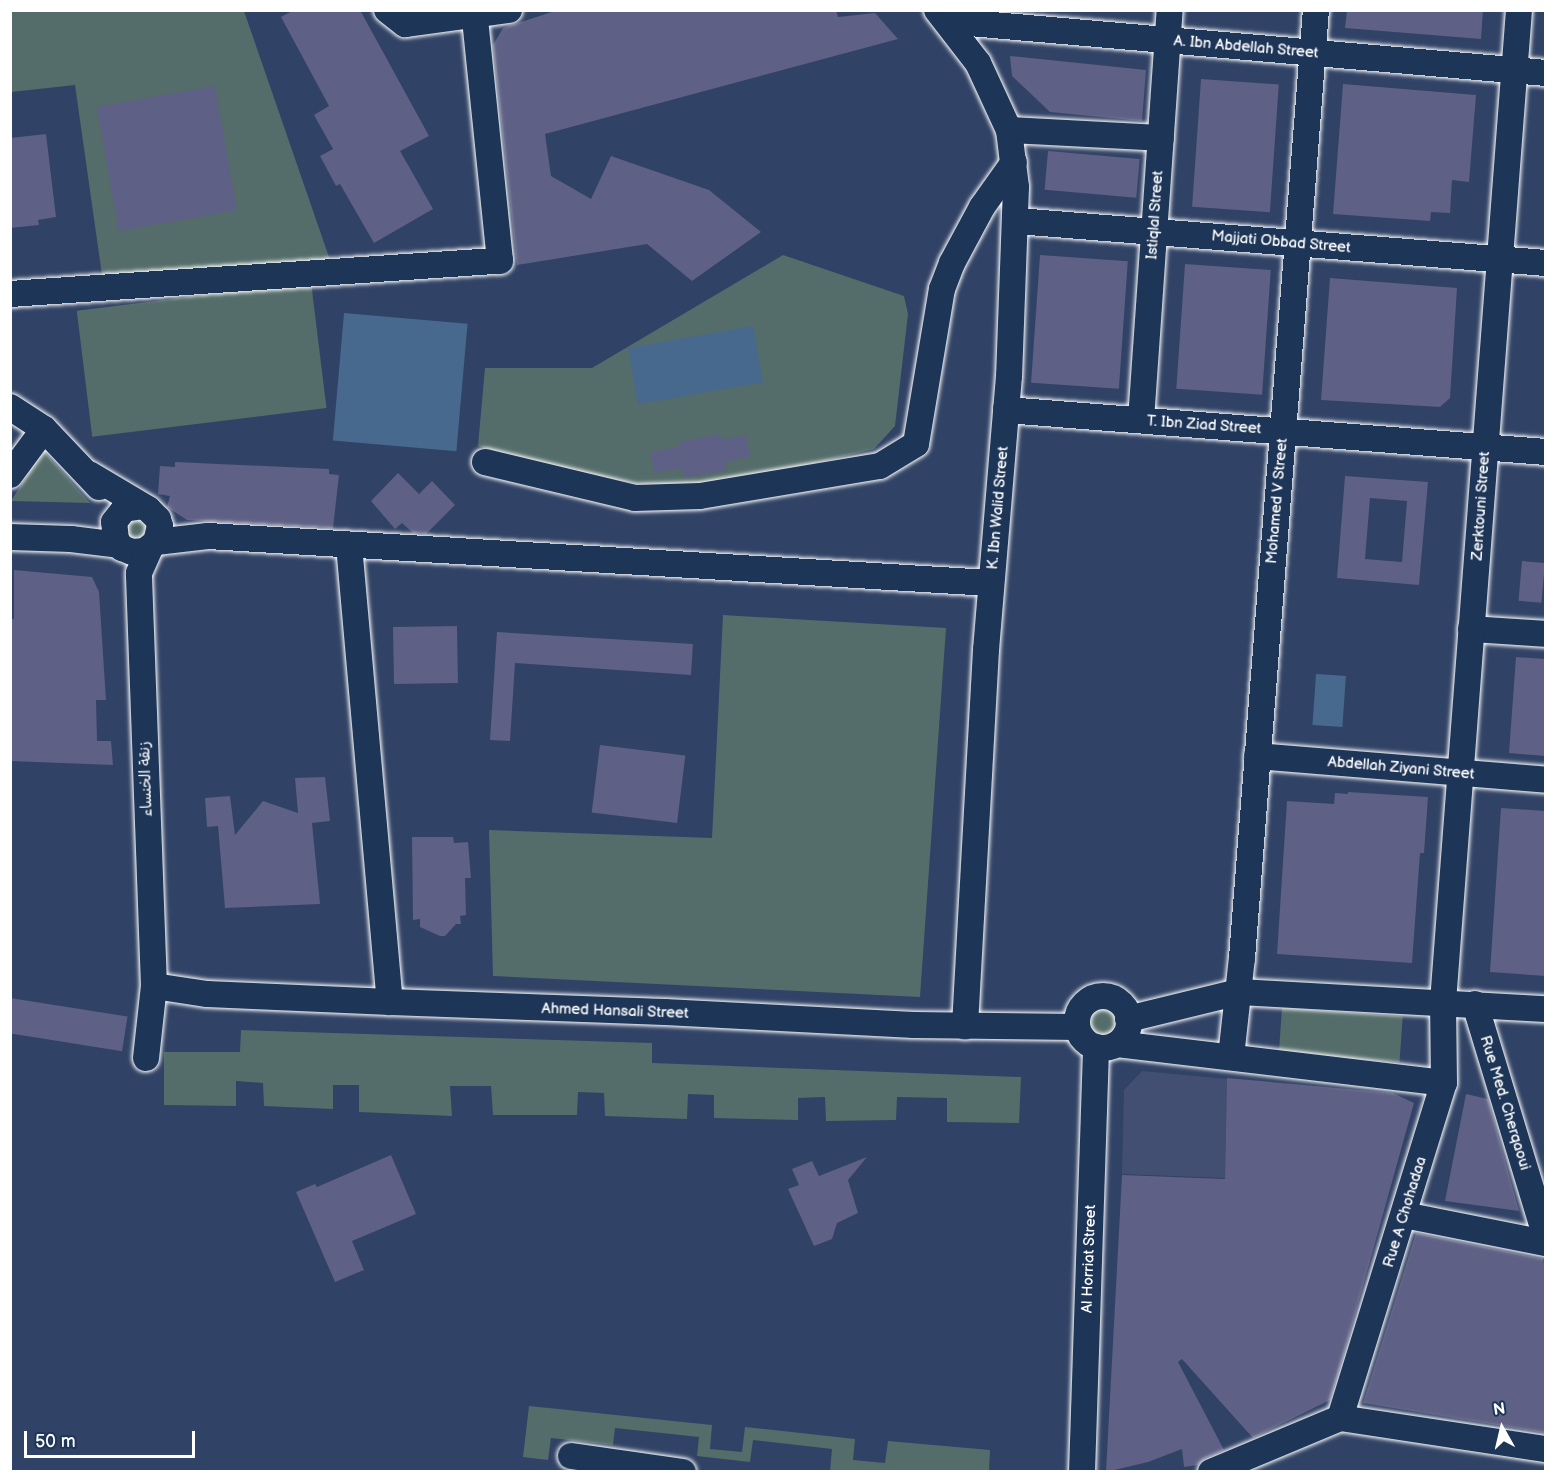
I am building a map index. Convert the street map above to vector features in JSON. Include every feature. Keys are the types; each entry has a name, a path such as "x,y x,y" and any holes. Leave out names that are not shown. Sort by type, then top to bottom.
{"street":[{"path":"387,10 405,24 509,10"},
{"name":"Istiqlal Street","path":"1141,420 1170,10"},
{"name":"Mohamed V Street","path":"1232,1057 1316,10"},
{"name":"Zerktouni Street","path":"1443,1002 1519,10"},
{"path":"10,294 500,261 474,14"},
{"name":"A. Ibn Abdellah Street","path":"942,16 1168,40 1545,73"},
{"name":"K. Ibn Walid Street","path":"942,16 978,63 1009,130 1014,162 1017,220 1006,410 991,583 965,1026"},
{"path":"1009,130 1161,138"},
{"path":"485,462 635,498 700,496 880,466 916,444 942,289 952,263 982,207 1014,162"},
{"name":"Majjati Obbad Street","path":"1017,220 1545,263"},
{"path":"10,407 44,429 89,474 136,531"},
{"name":"T. Ibn Ziad Street","path":"1006,410 1545,452"},
{"path":"10,475 44,429"},
{"path":"10,537 71,539 136,531 991,583"},
{"name":"زنقة الخنساء","path":"136,531 154,986 146,1058"},
{"path":"349,545 390,1002"},
{"path":"1471,629 1545,634"},
{"name":"Abdellah Ziyani Street","path":"1257,756 1545,780"},
{"name":"Ahmed Hansali Street","path":"154,986 207,994 965,1026 1077,1027"},
{"path":"1128,1019 1239,992 1545,1009"},
{"path":"1106,1045 1128,1028 1128,1019 1121,1004 1107,997 1099,997 1092,999 1080,1010 1077,1027 1083,1040 1106,1045 1232,1057 1444,1083"},
{"name":"Rue A Chohadaa","path":"1340,1418 1444,1083 1443,1002"},
{"name":"Rue Med. Cherqaoui","path":"1475,1004 1545,1238"},
{"name":"Al Horriat Street","path":"1082,1472 1106,1045"},
{"path":"1404,1215 1545,1243"},
{"path":"1212,1472 1340,1418 1545,1449"},
{"path":"571,1456 683,1472"}],"shaded area":[{"path":"344,313 468,324 456,451 333,441"},
{"path":"753,326 763,382 638,404 628,348"},
{"path":"1316,674 1346,676 1342,727 1312,725"},
{"path":"1142,1071 1227,1079 1225,1178 1122,1174 1124,1090"}],"green space":[{"path":"10,11 244,11 330,260 102,275 75,85 11,92"},
{"path":"783,255 904,296 908,314 895,426 874,449 739,481 651,486 571,471 478,446 485,368 592,368"},
{"path":"311,282 326,408 92,437 77,311"},
{"path":"43,450 90,503 11,501"},
{"path":"132,518 142,519 147,525 145,538 132,542 124,528"},
{"path":"723,615 946,628 920,997 493,976 489,830 712,838"},
{"path":"1103,1006 1115,1010 1119,1022 1115,1034 1103,1038 1091,1034 1087,1022 1091,1010"},
{"path":"1282,1008 1403,1016 1399,1062 1279,1054"},
{"path":"241,1030 652,1043 652,1063 1021,1077 1019,1123 947,1122 947,1098 897,1097 896,1120 826,1121 825,1097 798,1098 798,1120 714,1118 714,1095 688,1094 687,1119 605,1116 604,1093 578,1092 577,1115 493,1115 491,1086 450,1086 452,1116 359,1112 359,1085 333,1085 333,1109 264,1106 263,1083 236,1081 236,1106 164,1105 164,1052 240,1052"},
{"path":"529,1406 712,1425 710,1449 742,1452 745,1427 855,1439 853,1460 885,1463 888,1441 990,1450 989,1471 830,1471 832,1449 753,1440 750,1462 697,1456 699,1437 615,1428 613,1445 551,1438 548,1460 523,1457"}],"building":[{"path":"294,10 360,10 429,136 400,151 433,209 374,243 340,184 336,186 320,156 333,149 314,115 329,106 281,17"},
{"path":"558,10 836,10 838,17 875,13 898,39 545,134 551,176 591,199 611,156 709,190 761,232 692,281 647,244 517,265 493,45 503,28"},
{"path":"1347,10 1483,10 1481,39 1345,28"},
{"path":"1010,56 1146,70 1142,121 1050,112 1012,76"},
{"path":"1201,79 1279,84 1270,212 1192,207"},
{"path":"1343,84 1476,95 1469,182 1452,180 1450,213 1431,212 1430,221 1333,214"},
{"path":"215,86 237,210 119,231 97,107"},
{"path":"46,134 56,217 38,220 39,225 10,228 10,138"},
{"path":"1048,151 1140,159 1136,198 1045,190"},
{"path":"1040,255 1128,261 1119,389 1031,383"},
{"path":"1185,264 1271,270 1262,395 1176,389"},
{"path":"1330,278 1457,288 1450,398 1440,407 1321,400"},
{"path":"720,434 721,440 746,435 750,457 725,462 727,470 684,478 682,468 654,473 651,452 679,447 678,442"},
{"path":"175,462 329,469 329,474 339,475 333,528 187,520 167,507 170,496 158,494 160,466 175,467"},
{"path":"398,473 419,494 432,481 455,505 426,534 413,533 402,523 395,529 371,501"},
{"path":"1345,476 1428,482 1419,585 1337,578","holes":["1370,498 1407,501 1402,562 1365,559"]},
{"path":"1522,561 1545,563 1541,603 1519,601"},
{"path":"14,570 92,577 99,592 106,700 96,700 97,741 111,741 113,765 10,761 10,619 14,619"},
{"path":"457,626 458,683 394,684 393,627"},
{"path":"497,632 693,644 691,675 515,663 510,741 490,740"},
{"path":"1516,657 1545,659 1545,756 1509,753"},
{"path":"600,745 685,755 677,823 592,812"},
{"path":"325,777 330,821 312,823 320,904 225,908 218,826 207,827 205,798 230,796 235,835 263,801 298,813 295,778"},
{"path":"1348,792 1428,797 1424,853 1420,853 1412,963 1277,954 1287,801 1334,804 1335,793 1348,794"},
{"path":"1501,808 1545,811 1545,976 1490,972"},
{"path":"412,837 453,837 454,843 468,842 471,878 465,878 466,915 460,916 461,924 456,924 445,936 420,927 420,919 413,920"},
{"path":"10,998 128,1017 122,1051 10,1033"},
{"path":"1227,1078 1393,1093 1414,1103 1342,1361 1330,1400 1253,1438 1182,1359 1178,1362 1224,1450 1205,1458 1198,1465 1184,1467 1182,1449 1148,1462 1106,1472 1122,1175 1225,1179"},
{"path":"1466,1094 1488,1099 1519,1211 1445,1201"},
{"path":"391,1155 416,1214 352,1241 364,1270 335,1282 296,1192 315,1184 317,1187"},
{"path":"867,1157 848,1180 858,1213 837,1223 832,1239 814,1246 788,1189 799,1185 792,1169 812,1161 819,1176"},
{"path":"1416,1233 1543,1259 1545,1268 1545,1433 1363,1403"}]}
